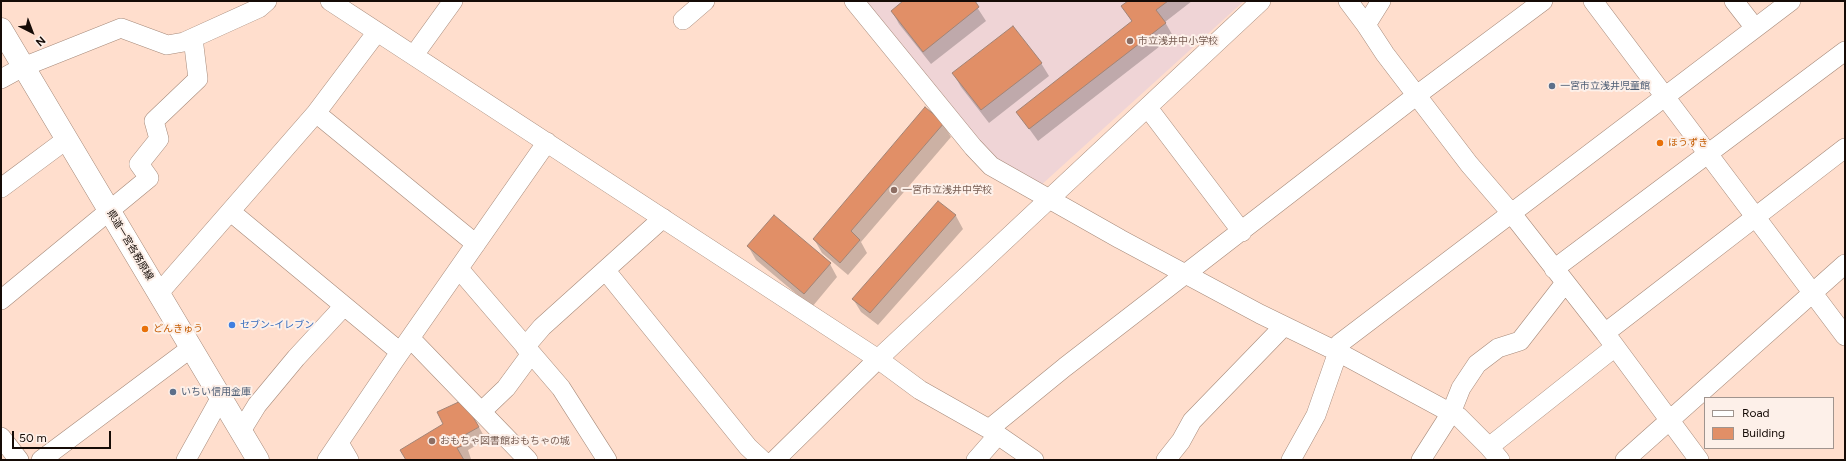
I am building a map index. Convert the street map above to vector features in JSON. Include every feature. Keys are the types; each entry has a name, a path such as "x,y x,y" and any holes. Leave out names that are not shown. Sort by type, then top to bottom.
{"main road":[{"name":"県道一宮各務原線","path":"1,29 258,460"}],"street":[{"path":"1,79 24,67 121,28 167,45 184,42 259,8 267,1"},
{"path":"330,1 878,359 920,390 994,432 1034,460"},
{"path":"414,55 453,1"},
{"path":"683,20 705,1"},
{"path":"854,1 973,148 991,166 1050,198 1120,240 1284,326 1338,352 1459,417 1495,453 1610,340 1755,218 1845,148"},
{"path":"775,460 878,359 1261,1"},
{"path":"1348,1 1366,24 1385,54 1469,164 1512,214 1610,340 1699,460"},
{"path":"1366,24 1381,1"},
{"path":"976,460 994,432 1065,367 1242,232 1417,95 1543,1"},
{"path":"1593,1 1666,96 1707,155 1845,336"},
{"path":"1734,1 1755,28"},
{"path":"1292,460 1316,415 1338,352 1339,344 1791,1"},
{"path":"159,293 316,113 377,32"},
{"path":"1,300 149,178 139,164 160,139 154,121 198,79 194,38"},
{"path":"1421,460 1451,413 1461,388 1477,364 1498,348 1520,341 1559,276 1707,155 1845,51"},
{"path":"1148,108 1242,232"},
{"path":"316,113 476,244"},
{"path":"1,188 67,139"},
{"path":"327,460 405,345 547,142"},
{"path":"231,212 344,306 405,345 482,411 528,460"},
{"path":"482,411 506,388 542,327 606,271 663,218"},
{"path":"1625,460 1845,264"},
{"path":"459,269 561,388 607,460"},
{"path":"606,271 743,441 762,460"},
{"path":"241,432 257,405 296,358 344,306"},
{"path":"1166,460 1181,441 1192,421 1284,326"},
{"path":"41,460 191,348"},
{"path":"186,460 221,397"},
{"path":"1,437 19,460"},
{"path":"339,443 349,460"}],"shaded area":[{"path":"862,1 1244,1 1039,187 992,157"}],"building":[{"path":"903,1 975,1 979,7 923,52 891,11"},
{"path":"1128,1 1168,1 1156,10 1166,23 1029,129 1016,112 1132,21 1121,6"},
{"path":"1013,26 1042,63 981,110 952,73"},
{"path":"925,107 944,123 851,231 860,240 840,263 813,239"},
{"path":"938,201 956,215 870,313 852,299"},
{"path":"774,215 831,263 804,294 747,246"},
{"path":"463,400 479,427 461,437 464,445 457,448 464,460 406,460 400,450 443,424 437,412"}],"place":[{"name":"市立浅井中小学校","path":"1130,41"},
{"name":"一宮市立浅井児童館","path":"1552,86"},
{"name":"ほうずき","path":"1660,143"},
{"name":"一宮市立浅井中学校","path":"894,190"},
{"name":"セブン-イレブン","path":"232,325"},
{"name":"どんきゅう","path":"145,329"},
{"name":"いちい信用金庫","path":"173,392"},
{"name":"おもちゃ図書館おもちゃの城","path":"432,441"}]}
